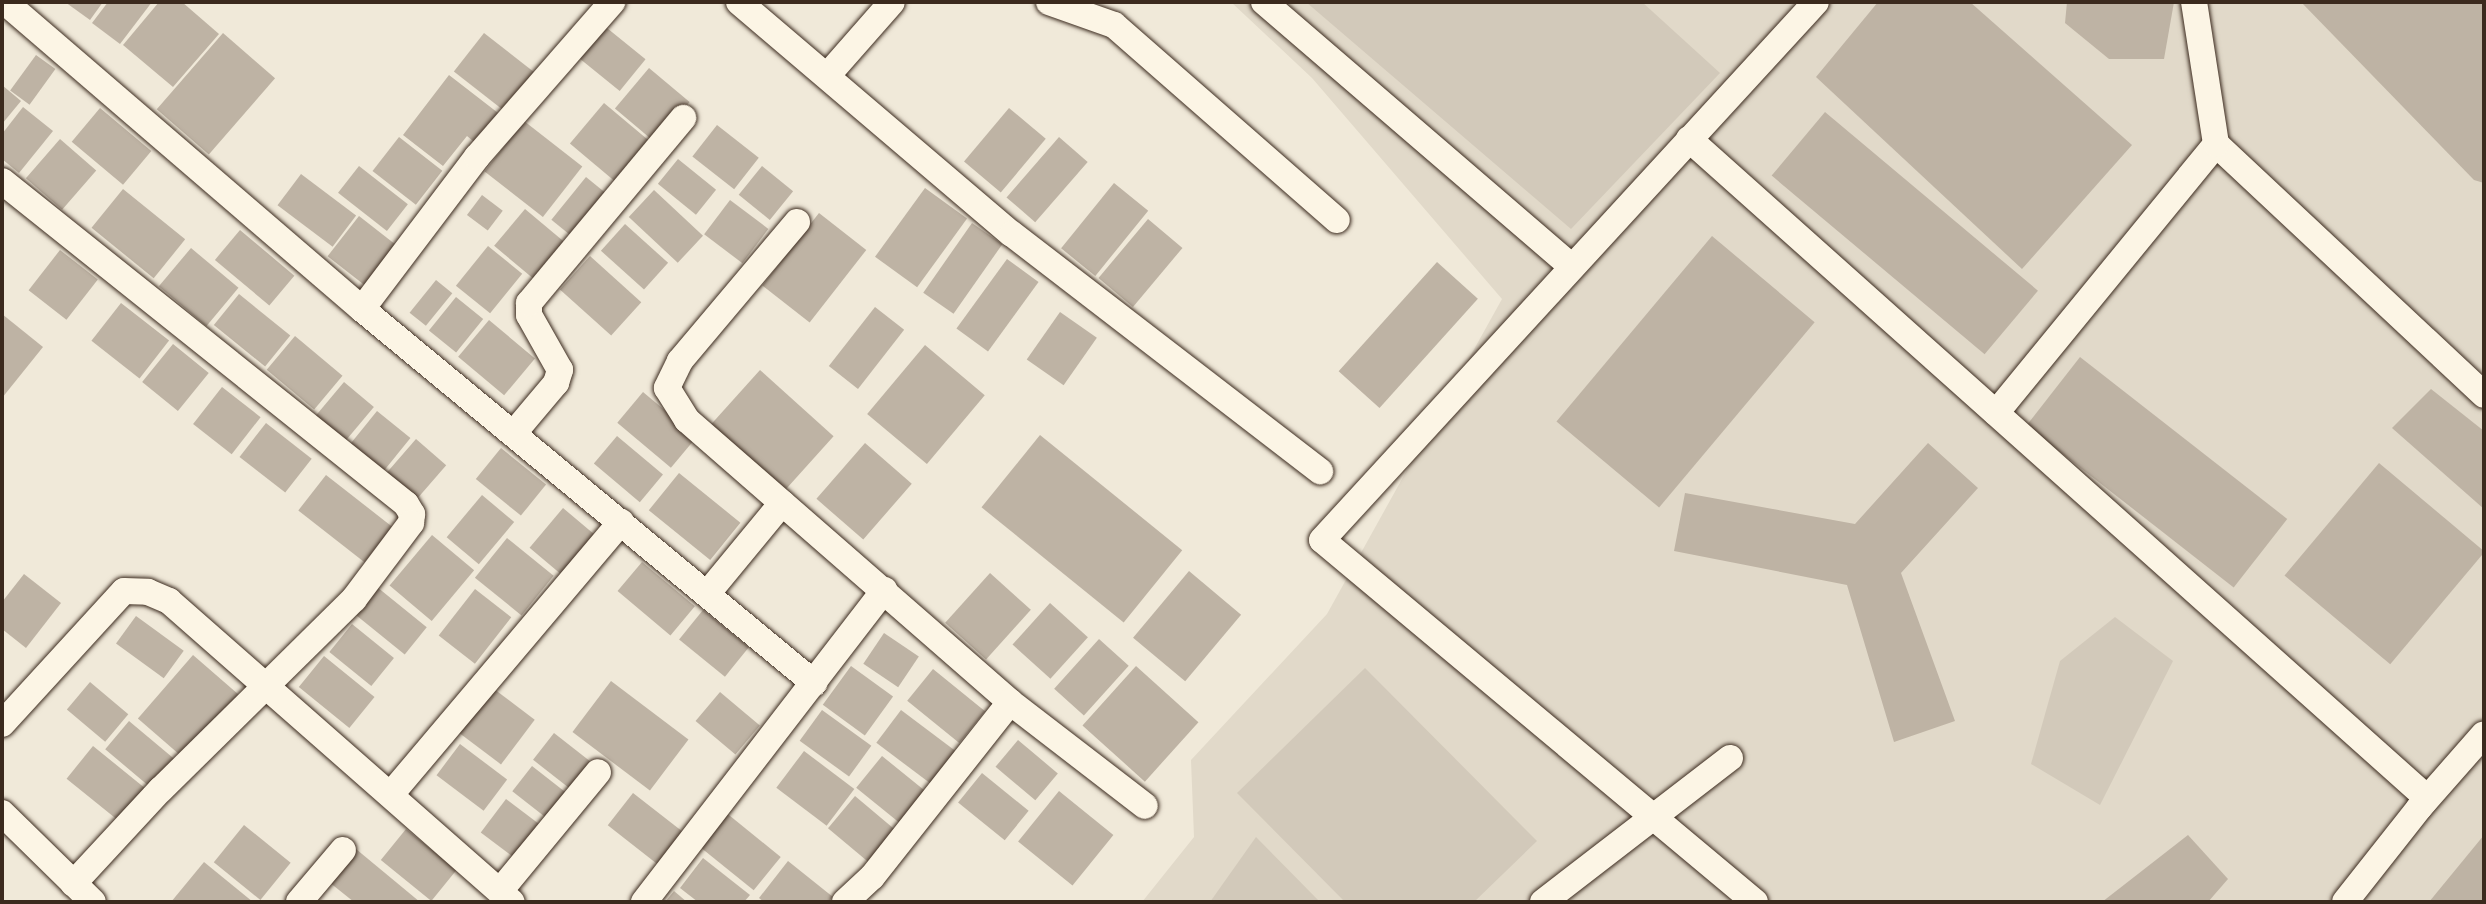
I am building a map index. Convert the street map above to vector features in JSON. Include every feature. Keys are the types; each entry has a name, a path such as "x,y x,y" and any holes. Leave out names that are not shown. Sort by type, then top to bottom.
{"street":[{"path":"5,2 362,309 814,683"},
{"path":"362,309 477,157 612,2"},
{"path":"739,2 1012,234 1320,471"},
{"path":"827,76 891,2"},
{"path":"1049,2 1114,25 1338,220"},
{"path":"1264,2 1572,267"},
{"path":"1755,902 1650,817 1322,540 1816,2"},
{"path":"2194,2 2216,144 2484,395"},
{"path":"513,434 556,383 559,370 529,315 529,303 683,118"},
{"path":"1689,139 2427,797 2345,902"},
{"path":"1996,413 2216,144"},
{"path":"2,181 406,504 412,514 411,523 354,599 73,884"},
{"path":"797,222 680,361 667,388 687,420 1010,702 1144,806"},
{"path":"707,594 782,503"},
{"path":"392,793 621,522"},
{"path":"644,902 884,590"},
{"path":"2,724 124,591 148,592 169,601 392,793 506,897 598,772"},
{"path":"845,902 872,877 1010,702"},
{"path":"2419,808 2484,734"},
{"path":"1543,902 1730,758"},
{"path":"2,813 93,902"},
{"path":"299,902 343,850"}],"shaded area":[{"path":"1231,2 2484,2 2484,902 1142,902 1194,837 1191,760 1327,614 1502,299 1312,78"},
{"path":"1306,2 1642,2 1720,73 1571,229"},
{"path":"2115,617 2173,661 2100,805 2031,764 2060,661"},
{"path":"1365,668 1537,841 1474,902 1345,902 1237,793"},
{"path":"1256,837 1320,902 1210,902"}],"building":[{"path":"65,2 103,2 90,20"},
{"path":"108,2 152,2 120,44 92,23"},
{"path":"159,2 182,2 219,34 173,87 123,45"},
{"path":"1878,2 1970,2 2132,145 2022,269 1816,77"},
{"path":"2067,2 2174,2 2164,59 2109,59 2065,23"},
{"path":"2301,2 2484,2 2484,183 2474,180"},
{"path":"602,24 646,59 620,91 576,56"},
{"path":"223,33 275,78 209,154 157,109"},
{"path":"484,33 537,74 507,113 454,72"},
{"path":"36,55 55,69 30,105 10,91"},
{"path":"649,68 690,102 656,143 615,109"},
{"path":"449,75 502,116 479,146 467,136 443,166 403,135"},
{"path":"2,85 21,101 2,124"},
{"path":"604,103 657,147 623,188 570,144"},
{"path":"23,107 53,131 19,173 2,159 2,134"},
{"path":"100,108 151,151 123,185 72,142"},
{"path":"1009,108 1046,139 1001,192 964,162"},
{"path":"1825,112 2038,291 1985,354 1772,176"},
{"path":"524,121 582,167 543,217 485,171"},
{"path":"717,125 759,158 734,189 692,157"},
{"path":"399,137 442,171 416,205 373,171"},
{"path":"1059,137 1088,162 1035,222 1007,197"},
{"path":"60,139 96,170 62,210 26,178"},
{"path":"678,159 716,190 696,215 658,184"},
{"path":"359,166 408,204 387,231 338,193"},
{"path":"762,166 793,191 770,220 739,195"},
{"path":"301,174 356,216 333,247 278,205"},
{"path":"586,177 611,197 576,240 551,220"},
{"path":"1114,183 1148,211 1095,276 1061,248"},
{"path":"925,188 967,219 917,287 875,257"},
{"path":"123,189 185,239 154,278 92,228"},
{"path":"654,190 703,236 678,263 629,217"},
{"path":"482,195 503,211 488,231 467,215"},
{"path":"730,200 768,229 742,263 704,234"},
{"path":"525,209 566,243 535,280 494,246"},
{"path":"819,213 866,250 810,322 762,285"},
{"path":"359,216 403,250 372,291 328,256"},
{"path":"1148,219 1182,248 1133,307 1099,278"},
{"path":"972,223 1002,244 954,314 923,293"},
{"path":"625,224 668,263 644,290 601,251"},
{"path":"240,230 294,276 269,306 215,260"},
{"path":"1712,236 1815,322 1659,508 1556,421"},
{"path":"488,246 522,274 490,313 456,286"},
{"path":"191,248 238,288 206,326 159,286"},
{"path":"60,250 98,280 66,320 29,290"},
{"path":"590,256 641,302 611,336 560,289"},
{"path":"1007,259 1039,282 988,351 956,329"},
{"path":"1437,262 1478,299 1380,408 1339,371"},
{"path":"436,280 452,293 426,326 410,313"},
{"path":"239,294 290,336 265,367 214,325"},
{"path":"456,297 483,319 456,352 429,330"},
{"path":"121,303 169,341 140,378 91,341"},
{"path":"875,307 904,330 858,389 829,366"},
{"path":"1060,312 1097,338 1064,385 1027,360"},
{"path":"2,314 43,347 2,398"},
{"path":"489,320 535,359 504,395 458,357"},
{"path":"295,336 342,376 314,410 267,370"},
{"path":"173,344 209,373 178,411 142,382"},
{"path":"925,345 985,395 927,464 867,414"},
{"path":"2080,357 2287,519 2234,587 2026,426"},
{"path":"760,370 834,436 783,493 709,426"},
{"path":"344,382 374,407 346,441 316,416"},
{"path":"222,387 261,417 232,454 193,424"},
{"path":"2431,389 2484,431 2484,509 2392,428"},
{"path":"643,392 697,437 671,468 617,423"},
{"path":"377,411 410,438 382,473 349,446"},
{"path":"266,423 312,459 285,493 240,457"},
{"path":"1040,435 1182,550 1124,622 981,507"},
{"path":"617,436 663,475 640,502 594,464"},
{"path":"416,439 446,465 417,499 386,473"},
{"path":"865,443 912,484 863,540 816,499"},
{"path":"1928,443 1978,488 1901,573 1955,721 1894,742 1847,585 1674,551 1685,493 1855,524"},
{"path":"501,448 546,485 521,516 476,479"},
{"path":"2379,463 2484,551 2390,664 2285,576"},
{"path":"679,473 740,523 710,560 649,510"},
{"path":"326,475 392,527 364,562 298,510"},
{"path":"482,495 514,522 479,564 447,537"},
{"path":"563,508 603,541 569,581 530,548"},
{"path":"432,535 474,570 432,621 390,586"},
{"path":"507,538 554,576 522,615 475,578"},
{"path":"642,562 695,606 670,635 618,591"},
{"path":"1189,571 1241,615 1185,681 1133,638"},
{"path":"990,573 1031,610 986,660 945,623"},
{"path":"24,574 61,603 26,648 2,629 2,602"},
{"path":"377,587 427,627 405,654 355,614"},
{"path":"475,589 511,617 475,664 439,635"},
{"path":"1050,603 1088,637 1050,679 1013,645"},
{"path":"703,610 749,647 725,677 679,640"},
{"path":"136,616 184,651 164,678 116,644"},
{"path":"352,624 394,658 371,686 329,652"},
{"path":"884,633 919,656 898,687 863,664"},
{"path":"1099,639 1129,666 1084,716 1054,689"},
{"path":"193,655 241,696 185,760 138,718"},
{"path":"324,656 375,697 349,728 299,687"},
{"path":"851,666 893,697 865,735 823,705"},
{"path":"1136,666 1198,722 1145,782 1082,725"},
{"path":"933,669 985,711 959,743 907,701"},
{"path":"611,681 688,739 650,790 572,732"},
{"path":"90,682 128,714 105,742 67,710"},
{"path":"490,686 535,720 501,764 456,731"},
{"path":"720,692 760,725 735,755 696,721"},
{"path":"822,710 871,746 849,777 800,741"},
{"path":"901,710 959,753 934,786 876,743"},
{"path":"129,721 175,760 151,788 105,749"},
{"path":"554,733 593,763 572,790 533,760"},
{"path":"1018,740 1058,773 1035,800 996,767"},
{"path":"460,744 507,780 484,811 437,775"},
{"path":"93,746 148,791 122,823 67,779"},
{"path":"804,751 854,789 827,826 776,788"},
{"path":"882,756 929,794 903,826 856,788"},
{"path":"532,766 569,795 549,820 512,791"},
{"path":"982,773 1029,811 1005,840 958,803"},
{"path":"1059,791 1113,835 1072,886 1018,842"},
{"path":"633,793 687,835 661,867 608,825"},
{"path":"855,796 899,833 872,865 828,828"},
{"path":"506,799 543,827 517,860 481,833"},
{"path":"724,811 781,857 754,890 697,844"},
{"path":"244,825 291,863 260,900 214,862"},
{"path":"406,829 457,870 431,901 381,860"},
{"path":"2188,835 2228,879 2208,902 2102,902"},
{"path":"2484,835 2484,902 2429,902"},
{"path":"356,849 420,902 354,902 329,882"},
{"path":"703,858 750,895 744,902 698,902 680,888"},
{"path":"788,861 833,897 828,902 764,902 759,898"},
{"path":"204,862 253,902 171,902"},
{"path":"674,891 687,902 665,902"}]}
